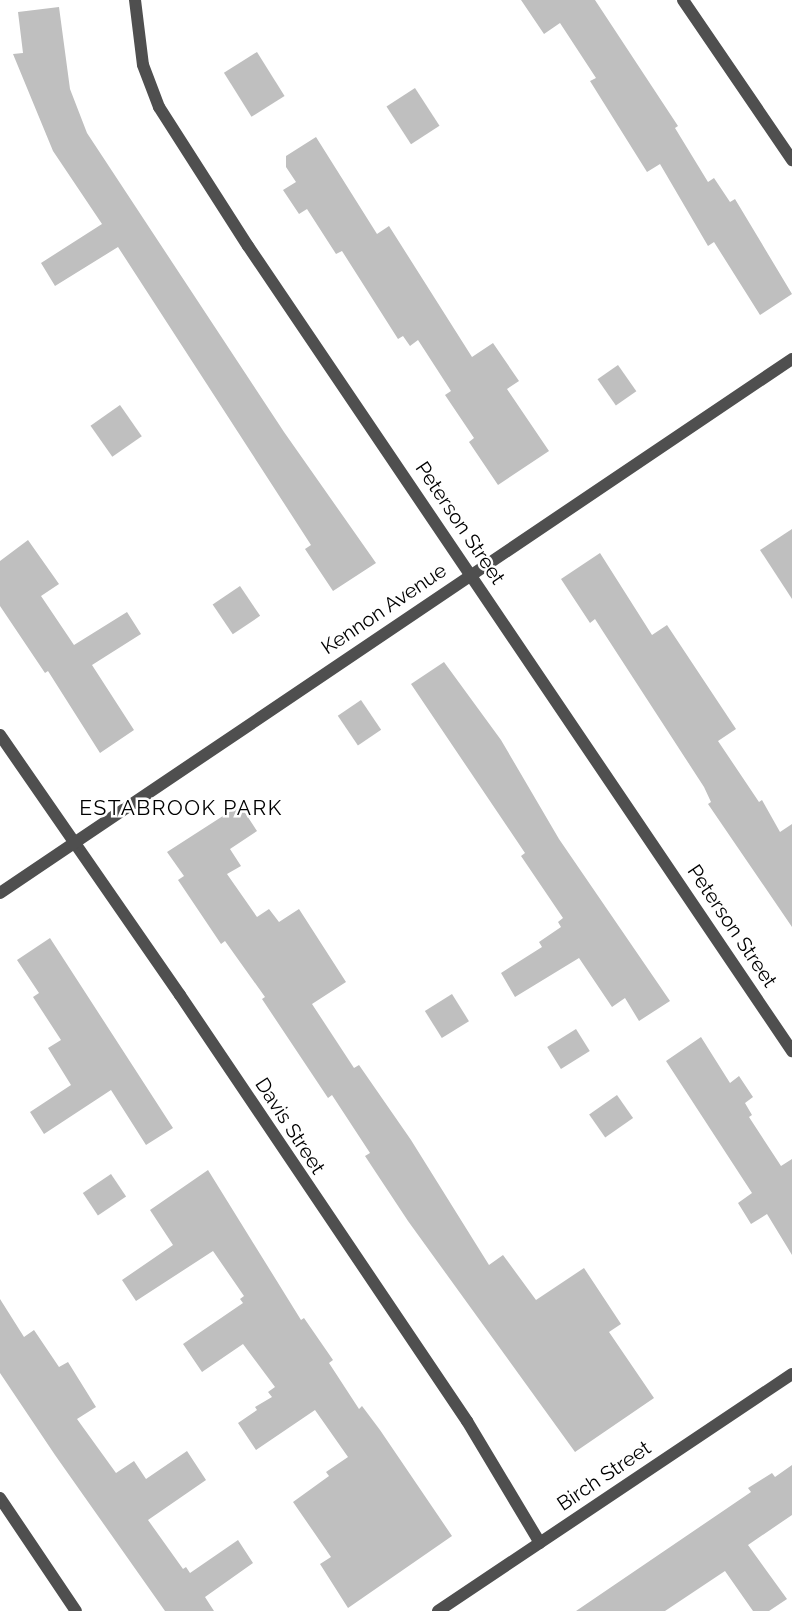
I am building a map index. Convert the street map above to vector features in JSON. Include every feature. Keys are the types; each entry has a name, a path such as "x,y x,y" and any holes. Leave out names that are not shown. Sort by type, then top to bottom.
{"street":[{"name":"Peterson Street","path":"135,0 143,65 159,107 792,1051"},
{"path":"683,0 792,160"},
{"name":"Kennon Avenue","path":"0,893 792,359"},
{"name":"Davis Street","path":"0,735 467,1421 540,1543"},
{"name":"Birch Street","path":"438,1611 792,1374"},
{"path":"0,1498 76,1611"}],"building":[{"path":"521,0 595,0 678,126 675,128 708,182 714,178 730,202 735,199 792,294 760,315 714,242 708,246 660,164 647,172 590,81 596,78 560,23 544,34"},
{"path":"59,7 70,89 87,133 284,432 376,563 333,591 305,549 311,545 118,247 55,286 41,263 102,224 53,151 13,54 23,53 18,12"},
{"path":"257,52 285,96 251,117 224,73"},
{"path":"415,88 440,126 411,144 386,107"},
{"path":"316,137 377,234 389,226 472,357 493,343 519,381 507,389 549,451 498,485 469,442 474,438 445,395 451,391 418,340 410,346 403,336 398,339 342,251 336,254 307,209 299,214 283,190 296,182 286,167 286,156"},
{"path":"618,365 636,391 616,406 598,379"},
{"path":"120,405 142,436 112,457 91,426"},
{"path":"792,529 792,599 760,550"},
{"path":"28,540 59,584 41,596 74,645 127,612 141,634 92,665 134,730 100,753 48,671 45,673 0,606 0,561"},
{"path":"600,553 652,635 667,625 736,729 718,741 759,802 762,800 780,832 792,824 792,927 708,804 711,802 704,787 595,619 590,623 561,579"},
{"path":"240,586 260,616 233,634 213,604"},
{"path":"444,662 501,740 559,839 670,1001 639,1021 625,998 612,1007 579,958 515,997 501,973 542,947 539,942 561,927 558,922 563,918 521,856 525,853 411,684"},
{"path":"361,700 381,730 358,746 338,716"},
{"path":"240,805 257,831 230,849 241,866 227,874 257,917 269,909 279,922 299,909 346,982 312,1004 354,1068 359,1065 411,1140 489,1265 503,1255 536,1300 584,1268 621,1324 609,1332 654,1398 575,1452 408,1221 365,1156 370,1153 332,1095 328,1098 262,999 265,997 225,941 221,944 178,880 184,876 167,852"},
{"path":"50,938 173,1128 146,1145 111,1090 44,1134 30,1112 71,1085 48,1048 61,1040 33,997 39,993 17,960"},
{"path":"452,994 469,1021 442,1038 425,1011"},
{"path":"576,1029 590,1051 561,1069 547,1047"},
{"path":"701,1037 730,1083 739,1076 753,1097 745,1103 752,1115 749,1117 781,1166 792,1159 792,1255 767,1214 751,1224 738,1203 752,1193 666,1061"},
{"path":"617,1095 633,1118 605,1137 589,1115"},
{"path":"208,1170 301,1320 304,1318 333,1360 329,1363 359,1409 362,1406 380,1430 452,1536 348,1608 320,1564 331,1557 293,1502 329,1476 326,1472 348,1457 315,1410 256,1450 238,1423 257,1410 255,1407 272,1397 268,1392 275,1387 243,1344 202,1372 183,1344 243,1303 240,1299 244,1296 213,1251 136,1301 122,1280 173,1245 150,1210"},
{"path":"111,1174 126,1196 98,1215 83,1193"},
{"path":"0,1299 24,1337 34,1330 59,1367 68,1362 96,1407 77,1419 116,1473 134,1461 146,1479 187,1451 206,1480 148,1520 183,1569 186,1567 190,1573 238,1540 253,1563 205,1597 214,1611 165,1611 55,1455 0,1373"},
{"path":"792,1465 792,1515 748,1545 787,1599 769,1611 753,1611 725,1571 665,1611 576,1611 751,1492 748,1488 772,1473 775,1477"}],"district":[{"name":"ESTABROOK PARK","path":"181,808"}]}
